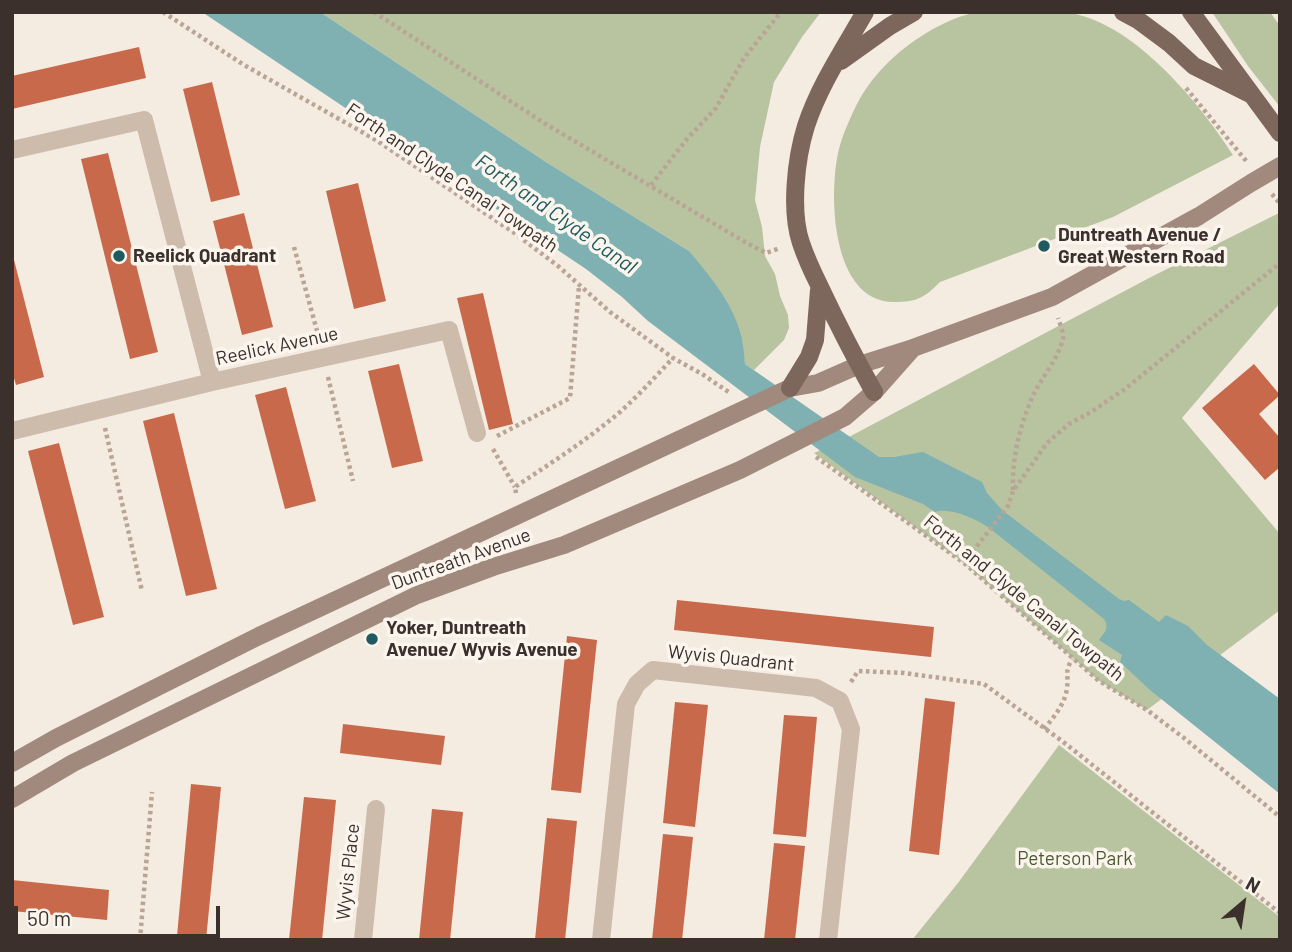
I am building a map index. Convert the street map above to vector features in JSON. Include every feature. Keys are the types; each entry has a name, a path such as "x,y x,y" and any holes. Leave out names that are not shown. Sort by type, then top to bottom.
{"main road":[{"path":"865,12 817,98 806,127 797,164 795,201 800,241 834,319 874,392"},
{"path":"836,64 914,12"},
{"path":"1123,12 1169,43 1194,66 1252,95"},
{"path":"1191,12 1280,133"},
{"path":"790,387 809,357 815,340 820,286"}],"street":[{"path":"12,150 144,120 212,382"},
{"name":"Duntreath Avenue","path":"12,763 259,636 790,387 818,383 859,365 1052,297 1199,216 1280,166"},
{"name":"Reelick Avenue","path":"12,431 212,382 449,330 484,436"},
{"name":"Duntreath Avenue","path":"12,799 73,763 417,595 492,567 564,545 740,470 845,417 874,392 913,348"},
{"name":"Wyvis Quadrant","path":"601,940 626,704 636,684 653,670 816,688 840,701"},
{"path":"828,940 851,729 840,701"},
{"name":"Wyvis Place","path":"363,940 376,809"}],"path":[{"name":"Forth and Clyde Canal Towpath","path":"163,12 244,65 376,140 513,232 558,266 610,312 673,358 715,382"},
{"path":"374,12 544,123 766,253 800,241"},
{"path":"651,185 687,139 716,108 744,58 781,12"},
{"path":"1180,81 1247,163"},
{"path":"1272,194 1280,204"},
{"path":"964,563 1008,506 1013,491 1047,443 1069,424 1125,389 1280,263"},
{"path":"484,436 570,398 580,286"},
{"path":"1013,491 1015,448 1032,398 1064,337 1052,297"},
{"path":"515,487 572,449 619,412 673,358"},
{"path":"101,409 142,591"},
{"path":"493,449 515,487 523,513"},
{"name":"Forth and Clyde Canal Towpath","path":"814,455 964,563 1099,681 1147,710 1280,817"},
{"path":"1044,729 1063,703 1068,687 1067,669 1072,659"},
{"path":"840,701 858,671 904,673 984,684 1062,741 1280,913"},
{"path":"140,940 152,792"}],"green space":[{"path":"320,12 821,12 774,82 760,147 755,200 762,227 765,256 775,274 788,315 789,328 784,340 754,370 745,364 740,331 689,251 546,162"},
{"path":"977,12 1064,12 1089,18 1114,30 1138,46 1182,88 1233,155 1113,217 940,282 920,298 894,302 873,297 857,284 846,265 839,242 834,191 839,149 845,132 866,88 892,59 924,34 959,17"},
{"path":"1212,12 1270,12 1280,26 1280,107 1248,66"},
{"path":"1279,213 1280,303 1182,418 1280,534 1280,610 1147,710 1099,681 964,563 814,453 1151,277"},
{"name":"Peterson Park","path":"1059,745 1280,917 1280,940 912,940 958,883"}],"water":[{"name":"Forth and Clyde Canal","path":"202,12 320,12 546,162 689,251 712,279 731,309 741,335 745,364 879,457 923,452 982,482 987,493 1002,510 1119,599 1129,600 1159,622 1166,615 1188,626 1207,645 1280,699 1280,794 1150,690 1120,662 1122,655 1099,640 1106,628 1104,619 988,527 955,512 935,512 923,504 855,477 648,321 586,269"}],"building":[{"path":"139,47 146,78 12,109 12,76"},
{"path":"212,82 240,195 211,202 183,89"},
{"name":"Reelick Quadrant","path":"108,153 158,352 130,359 81,159"},
{"path":"358,183 386,301 354,309 326,191"},
{"path":"244,213 273,327 242,335 213,221"},
{"path":"12,252 44,377 16,385 12,371"},
{"path":"483,293 513,424 489,430 457,298"},
{"path":"399,364 423,461 392,468 368,371"},
{"path":"1254,364 1280,395 1259,414 1280,438 1280,467 1265,480 1202,408"},
{"path":"286,387 316,501 285,509 255,395"},
{"path":"174,413 217,589 186,596 143,421"},
{"path":"59,443 104,617 73,625 28,451"},
{"path":"677,600 934,627 931,657 674,630"},
{"path":"567,636 597,640 581,793 551,790"},
{"path":"925,698 955,702 939,855 909,851"},
{"path":"675,702 708,705 695,827 663,823"},
{"path":"784,715 817,717 806,837 773,834"},
{"path":"343,724 445,736 441,765 340,753"},
{"path":"191,784 221,787 206,940 177,936"},
{"path":"304,797 336,800 322,940 289,940"},
{"path":"432,809 463,812 450,940 419,940"},
{"path":"547,818 577,821 565,940 535,940"},
{"path":"663,834 693,837 682,940 652,940"},
{"path":"774,843 805,846 795,940 764,940"},
{"path":"12,880 109,890 107,920 12,911"}],"place":[{"name":"Duntreath Avenue / Great Western Road","path":"1044,246"},
{"name":"Reelick Quadrant","path":"119,256"},
{"name":"Yoker, Duntreath Avenue/ Wyvis Avenue","path":"372,639"}]}
